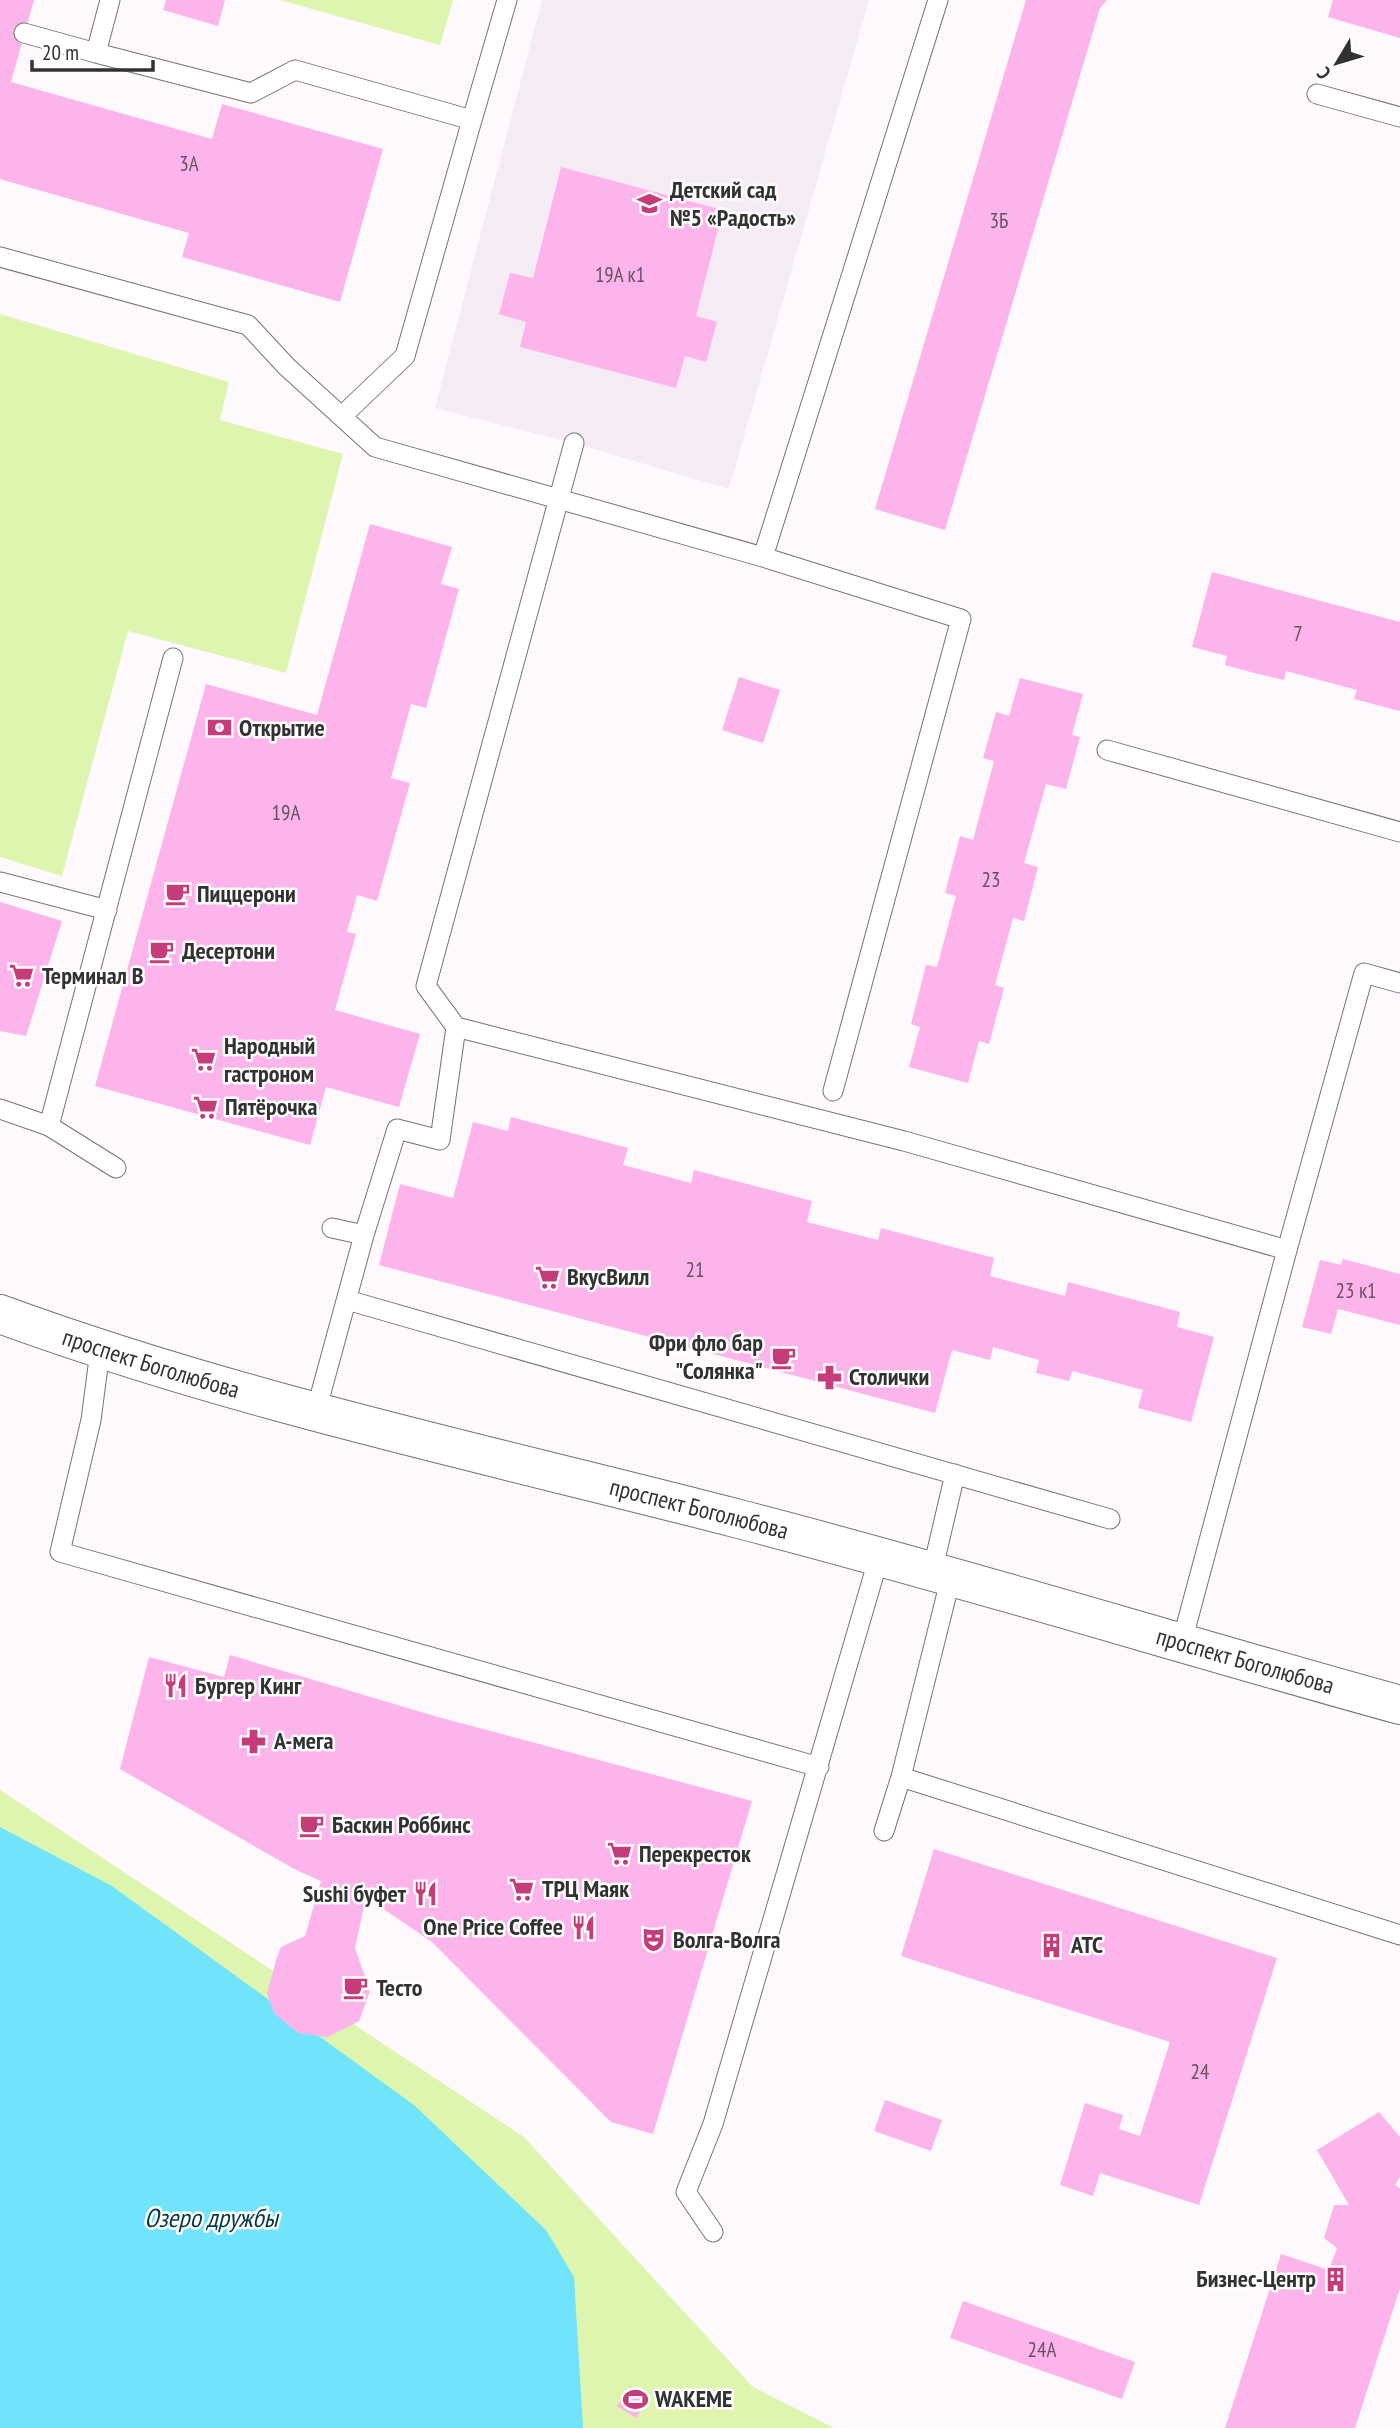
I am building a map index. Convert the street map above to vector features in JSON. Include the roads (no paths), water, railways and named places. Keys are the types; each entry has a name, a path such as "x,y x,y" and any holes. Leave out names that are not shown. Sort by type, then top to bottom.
{"main road":[{"name":"проспект Боголюбова","path":"0,1314 100,1351 316,1411 942,1574 1181,1645 1400,1705"}],"lane":[{"path":"96,53 110,0"},
{"path":"343,415 405,356 507,0"},
{"path":"763,557 938,0"},
{"path":"24,33 251,93 295,70 472,120"},
{"path":"1317,94 1400,117"},
{"path":"0,257 248,325 287,367 343,415 375,447 763,557 961,619 833,1091"},
{"path":"574,443 426,986 456,1027 904,1141 1287,1250"},
{"path":"50,1126 173,658"},
{"path":"1107,750 1400,832"},
{"path":"0,882 107,910"},
{"path":"1181,1645 1364,973 1400,983"},
{"path":"316,1411 364,1235 397,1129 440,1140 456,1027"},
{"path":"0,1109 50,1126 116,1168"},
{"path":"332,1228 364,1235"},
{"path":"346,1300 1110,1519"},
{"path":"100,1351 91,1420 60,1552 819,1767"},
{"path":"884,1831 901,1777 942,1574 955,1474"},
{"path":"713,2232 686,2192 713,2124 879,1557"},
{"path":"901,1777 1400,1935"}],"water":[{"name":"Озеро дружбы","path":"0,1827 112,1886 414,2105 546,2230 574,2277 583,2428 0,2428"}],"place":[{"name":"Детский сад №5 «Радость»","path":"650,204"},
{"name":"Открытие","path":"219,728"},
{"name":"Пиццерони","path":"177,894"},
{"name":"Десертони","path":"162,951"},
{"name":"Терминал B","path":"22,976"},
{"name":"Народный гастроном","path":"204,1060"},
{"name":"Пятёрочка","path":"205,1107"},
{"name":"ВкусВилл","path":"547,1277"},
{"name":"Фри фло бар \"Солянка\"","path":"783,1357"},
{"name":"Столички","path":"829,1377"},
{"name":"Бургер Кинг","path":"175,1686"},
{"name":"А-мега","path":"254,1741"},
{"name":"Баскин Роббинс","path":"312,1825"},
{"name":"Перекресток","path":"619,1854"},
{"name":"ТРЦ Маяк","path":"522,1889"},
{"name":"Sushi буфет","path":"426,1894"},
{"name":"One Price Coffee","path":"583,1927"},
{"name":"Волга-Волга","path":"653,1940"},
{"name":"АТС","path":"1051,1945"},
{"name":"Тесто","path":"356,1988"},
{"name":"Бизнес-Центр","path":"1336,2279"},
{"name":"WAKEME","path":"635,2399"}]}
